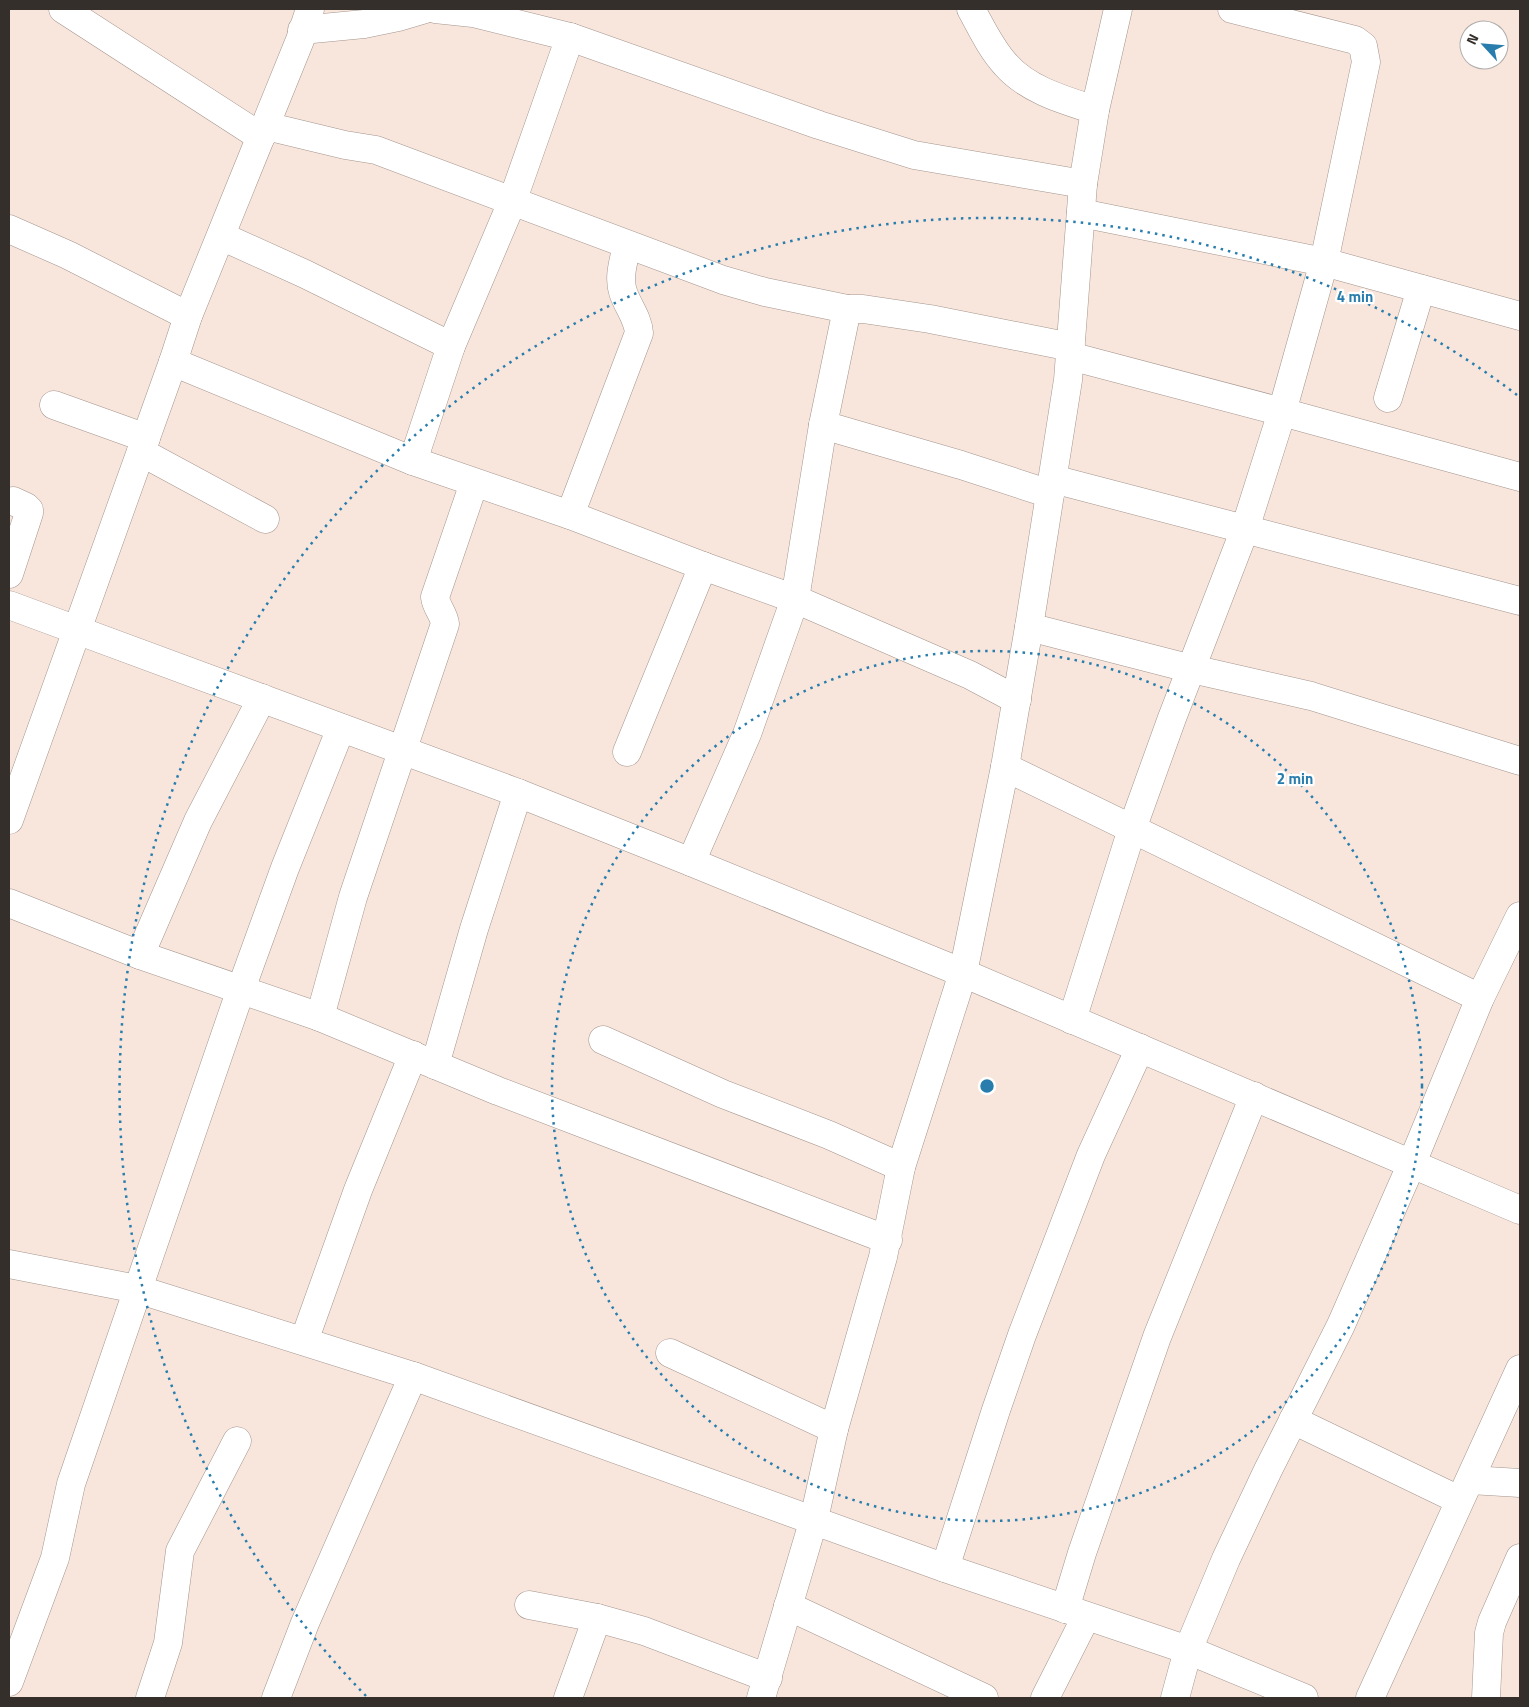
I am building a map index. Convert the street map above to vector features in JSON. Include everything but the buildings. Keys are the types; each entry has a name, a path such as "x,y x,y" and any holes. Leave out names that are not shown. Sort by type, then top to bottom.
{"street":[{"path":"63,9 263,131 376,150 410,161 512,202 740,285 847,309 863,309 930,319 1070,352 1520,477"},
{"path":"9,820 188,316 300,40 306,20 364,24 425,9"},
{"path":"435,9 473,14 570,37 819,125 914,156 1083,184"},
{"path":"971,9 1006,65 1022,80 1051,96 1095,110"},
{"path":"529,1605 596,1618 644,1632 764,1688 814,1519 834,1429 888,1240 901,1167 963,973 1005,767 1052,486 1068,380 1083,184 1095,110 1118,9"},
{"path":"1072,1020 1132,829 1169,726 1245,529 1282,412 1324,262 1366,62 1363,46 1355,40 1232,9"},
{"path":"413,461 452,346 512,202 570,37"},
{"path":"1081,213 1324,262 1520,316"},
{"path":"9,229 68,255 188,316"},
{"path":"221,236 305,274 452,346"},
{"path":"570,514 639,333 636,319 623,292 621,276 628,244"},
{"path":"1388,398 1421,289"},
{"path":"691,862 747,734 795,599 823,425 847,309"},
{"path":"173,362 413,461 570,514 703,566 795,599 970,675 1017,700"},
{"path":"54,405 143,445 265,519"},
{"path":"823,425 961,465 1245,529 1520,601"},
{"path":"320,1017 353,897 445,624 435,597 474,483"},
{"path":"9,574 29,514 29,510 26,507 13,501"},
{"path":"627,752 703,566"},
{"path":"9,605 518,793 691,862 963,973 1520,1210"},
{"path":"1029,627 1192,669 1311,696 1520,761"},
{"path":"140,955 198,821 262,698"},
{"path":"9,1682 55,1558 71,1484 241,989 285,868 341,728"},
{"path":"1005,767 1480,998"},
{"path":"304,1341 358,1190 424,1060 474,929 518,793"},
{"path":"9,903 140,955 320,1017 498,1091 888,1240"},
{"path":"1176,1698 1188,1650 1226,1559 1341,1325 1412,1163 1480,998 1520,916"},
{"path":"603,1040 723,1094 829,1135 901,1167"},
{"path":"945,1568 1022,1335 1091,1155 1140,1048"},
{"path":"1045,1698 1076,1613 1082,1553 1157,1337 1254,1096"},
{"path":"9,1264 137,1289 413,1376 814,1519 945,1568 1188,1650 1304,1698"},
{"path":"670,1353 834,1429"},
{"path":"1370,1698 1520,1369"},
{"path":"276,1698 305,1623 413,1376"},
{"path":"1293,1420 1465,1490 1520,1482"},
{"path":"150,1698 168,1643 180,1551 237,1441"},
{"path":"1486,1698 1489,1633 1520,1558"},
{"path":"788,1606 984,1698"},
{"path":"568,1698 596,1618"}]}
